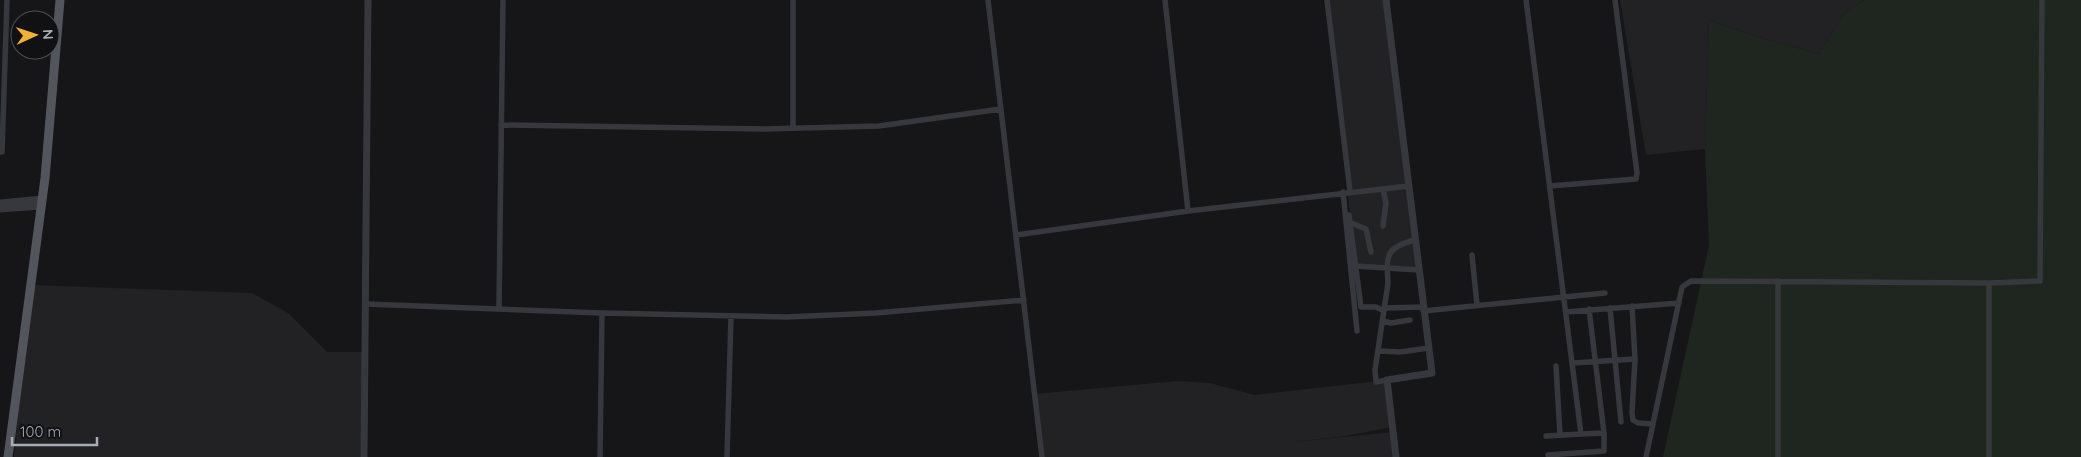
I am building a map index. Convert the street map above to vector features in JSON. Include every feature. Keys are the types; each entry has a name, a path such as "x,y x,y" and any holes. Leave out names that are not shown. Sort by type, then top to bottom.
{"main road":[{"path":"40,203 54,51 56,0"},
{"path":"7,457 40,203 60,0"}],"street":[{"path":"364,457 368,0"},
{"path":"499,308 503,0"},
{"path":"792,128 793,0"},
{"path":"988,0 1042,457"},
{"path":"1165,0 1188,211"},
{"path":"1327,0 1350,191"},
{"path":"1386,0 1414,240 1432,374 1376,382 1375,370 1391,249 1397,244 1414,240"},
{"path":"1526,0 1581,434"},
{"path":"1550,186 1636,179 1638,173 1615,0"},
{"path":"1646,457 1682,287 1691,281 1989,283 2040,280 2042,0"},
{"path":"0,152 2,152 5,4"},
{"path":"502,125 792,128 879,126 1001,109"},
{"path":"1016,235 1188,211 1350,191 1409,186"},
{"path":"1382,189 1386,203 1383,226"},
{"path":"1343,192 1360,307 1376,307 1384,310 1400,306 1423,309 1605,293"},
{"path":"0,203 40,203"},
{"path":"0,209 40,203"},
{"path":"1348,220 1366,229 1368,246 1371,252"},
{"path":"1472,256 1477,305"},
{"path":"1354,266 1419,270"},
{"path":"1354,266 1357,330"},
{"path":"1778,281 1778,457"},
{"path":"1989,283 1989,457"},
{"path":"366,304 602,313 830,316 1024,300"},
{"path":"1566,312 1679,303"},
{"path":"1632,306 1635,359 1631,402 1633,420 1638,423 1653,424"},
{"path":"1610,308 1621,422"},
{"path":"1548,455 1604,451 1604,433 1589,310"},
{"path":"600,457 602,313"},
{"path":"728,457 731,316"},
{"path":"1382,321 1391,323 1410,320"},
{"path":"1378,351 1400,352 1428,348"},
{"path":"1573,363 1635,359"},
{"path":"1556,366 1560,435"},
{"path":"1387,380 1396,457"},
{"path":"1546,436 1604,433"}],"shaded area":[{"path":"1326,0 1387,0 1418,270 1356,267"},
{"path":"1620,0 1864,0 1844,14 1819,54 1765,39 1709,20 1705,149 1646,155"},
{"path":"1864,0 2081,0 2081,457 1663,457 1709,245 1705,149 1709,20 1765,39 1819,54 1844,14"},
{"path":"31,285 252,293 288,313 327,352 364,352 363,457 14,457"},
{"path":"1387,380 1392,427 1346,436 1292,442 1393,432 1395,457 1042,457 1035,394 1178,381 1210,383 1254,395"}]}
